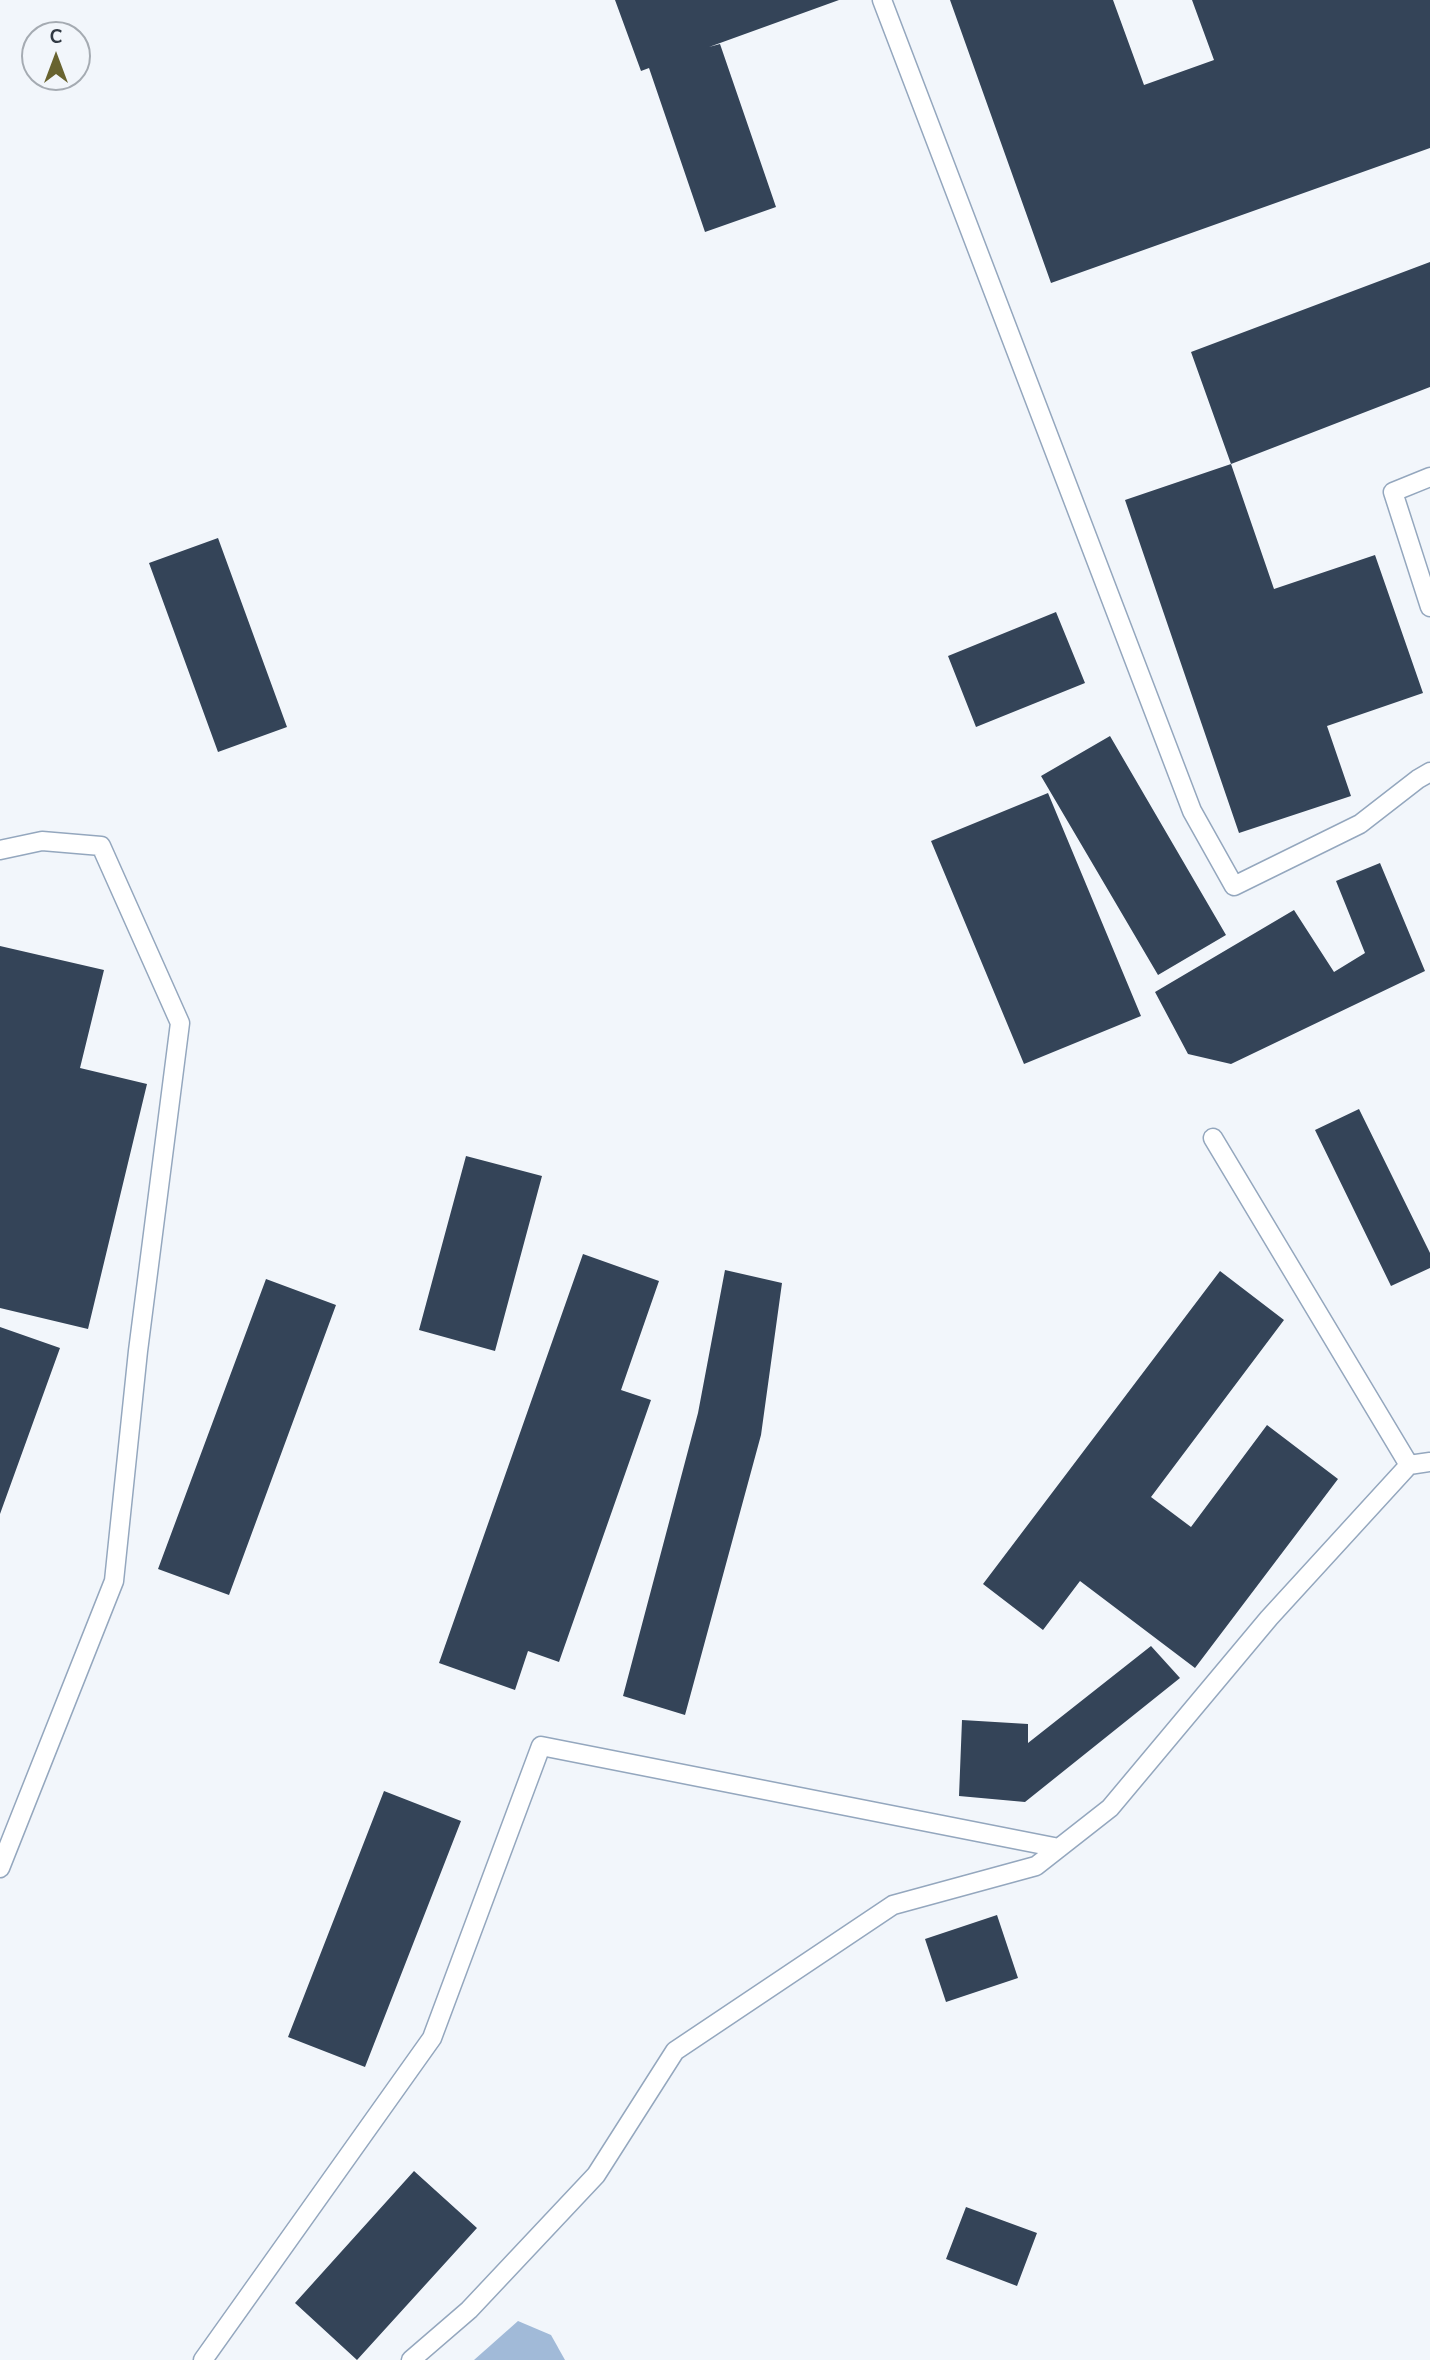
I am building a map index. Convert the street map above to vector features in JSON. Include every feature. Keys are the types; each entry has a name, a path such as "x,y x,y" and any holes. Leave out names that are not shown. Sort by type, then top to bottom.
{"lane":[{"path":"882,0 1192,811 1234,886 1360,824 1430,772"},
{"path":"1430,477 1393,492 1430,607"},
{"path":"0,850 42,841 101,846 180,1023 138,1351 114,1581 0,1868"},
{"path":"1213,1138 1409,1465"},
{"path":"411,2360 469,2310 596,2175 676,2051 893,1905 1036,1866 1110,1808 1269,1618 1409,1465 1430,1462"},
{"path":"203,2360 432,2038 541,1746 1059,1848"}],"water":[{"path":"518,2321 551,2335 565,2360 474,2360"}],"building":[{"path":"615,0 839,0 709,47 720,44 776,207 705,232 649,68 641,71"},
{"path":"950,0 1113,0 1144,85 1214,60 1192,0 1430,0 1430,148 1051,283"},
{"path":"1430,262 1430,387 1231,464 1191,352"},
{"path":"1231,464 1274,589 1375,555 1423,693 1327,726 1351,796 1239,833 1125,500"},
{"path":"218,538 287,727 218,752 149,563"},
{"path":"1056,612 1085,683 976,727 948,656"},
{"path":"1110,736 1226,935 1158,975 1041,776"},
{"path":"1048,793 1141,1016 1024,1064 931,841"},
{"path":"1380,863 1425,971 1231,1064 1188,1054 1155,992 1294,910 1334,972 1365,953 1336,881"},
{"path":"0,946 104,970 80,1068 147,1084 88,1329 0,1308"},
{"path":"1359,1109 1430,1253 1430,1268 1391,1286 1315,1130"},
{"path":"466,1156 542,1176 495,1351 419,1330"},
{"path":"583,1254 659,1281 621,1390 651,1400 559,1662 528,1651 515,1690 439,1663"},
{"path":"725,1270 782,1283 761,1435 685,1715 623,1696 698,1413"},
{"path":"1220,1271 1284,1320 1151,1497 1191,1527 1267,1425 1338,1479 1195,1668 1080,1581 1043,1630 983,1584"},
{"path":"266,1279 336,1305 229,1595 158,1569"},
{"path":"0,1327 60,1348 0,1514"},
{"path":"1151,1646 1180,1678 1025,1802 959,1796 962,1720 1028,1724 1028,1743"},
{"path":"384,1791 461,1821 365,2067 288,2037"},
{"path":"997,1915 1018,1978 946,2002 925,1939"},
{"path":"414,2171 477,2228 357,2360 295,2303"},
{"path":"966,2207 1037,2233 1017,2286 946,2259"}]}
